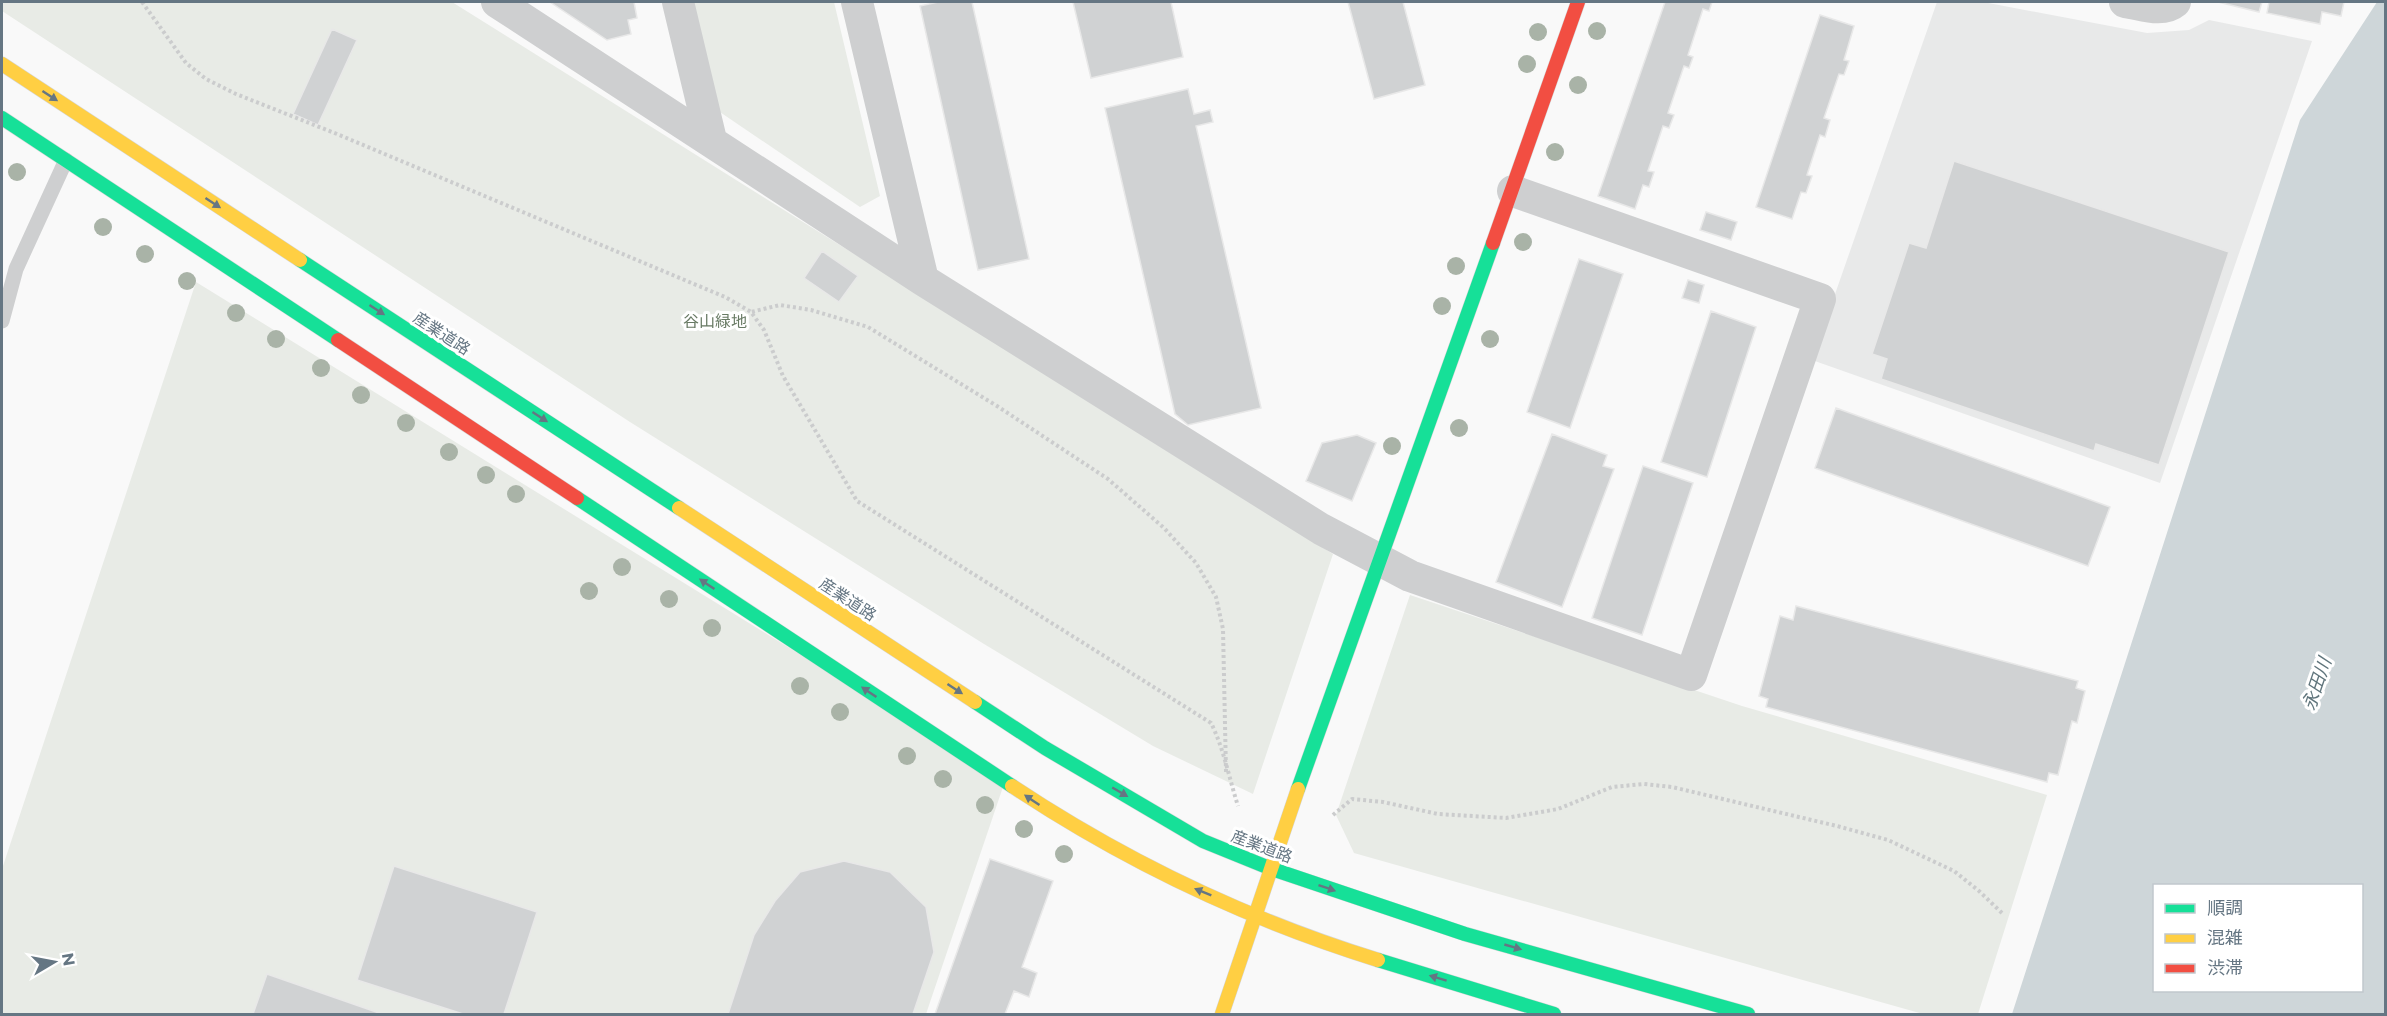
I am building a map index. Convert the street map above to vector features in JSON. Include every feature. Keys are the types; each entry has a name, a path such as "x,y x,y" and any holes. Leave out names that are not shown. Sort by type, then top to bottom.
{"main road":[{"path":"1222,1014 1379,558 1578,2"},
{"name":"産業道路","path":"2,64 1045,748 1203,841 1272,869 1465,934 1748,1014"},
{"path":"2,118 1060,818 1185,885 1327,944 1554,1014"}],"street":[{"path":"497,2 923,280 1321,529 1410,576 1692,675 1820,299 1512,190"},
{"path":"678,2 711,140"},
{"path":"857,2 923,280"},
{"path":"2125,2 2168,7 2175,2"}],"lane":[{"path":"2,321 16,269 66,160"}],"path":[{"path":"142,2 186,63 206,79 236,94 725,297 751,312 764,330 783,376 857,501 1210,723 1222,745 1226,772 1238,806"},
{"path":"751,312 780,305 811,310 868,327 997,406 1108,479 1164,528 1196,563 1216,597 1223,629 1226,772"},
{"path":"1333,814 1352,799 1383,802 1438,814 1506,818 1558,809 1612,787 1644,784 1672,788 1888,840 1954,871 1979,891 2003,915"}],"shaded area":[{"path":"1937,2 1983,2 2147,33 2189,30 2209,20 2312,41 2160,483 1812,360"}],"green space":[{"name":"谷山緑地","path":"2,2 452,2 1333,554 1253,794 1153,746 984,644 630,422 2,11"},
{"path":"689,2 834,2 880,196 860,207 714,108"},
{"path":"196,282 1005,781 926,1014 2,1014 2,869"},
{"path":"1410,595 1742,706 2047,795 1978,1014 1923,1014 1354,853 1336,815"}],"water":[{"name":"永田川","path":"2377,2 2386,2 2385,1014 2012,1014 2300,120"}],"building":[{"path":"550,2 634,2 637,18 628,20 631,34 607,40"},
{"path":"938,2 972,2 1029,259 978,270 920,6"},
{"path":"1073,2 1171,2 1183,57 1091,78"},
{"path":"1348,2 1403,2 1425,85 1374,99"},
{"path":"1665,2 1712,2 1709,11 1703,9 1688,55 1693,57 1689,68 1684,66 1668,113 1674,115 1669,128 1663,126 1648,171 1654,172 1649,187 1643,185 1635,209 1598,196"},
{"path":"2218,2 2262,2 2259,12"},
{"path":"2269,2 2344,2 2341,16 2322,12 2320,24 2267,13"},
{"path":"1820,15 1854,26 1844,60 1849,61 1844,75 1839,74 1824,118 1830,120 1825,137 1820,135 1807,175 1812,176 1806,193 1801,192 1792,219 1756,207"},
{"path":"332,29 357,40 318,125 293,114"},
{"path":"1188,89 1194,114 1210,110 1213,122 1196,126 1261,408 1188,425 1175,414 1105,108"},
{"path":"1954,161 2229,252 2159,465 2096,444 2094,451 1881,379 1887,359 1872,354 1909,243 1926,248"},
{"path":"1706,212 1737,222 1731,240 1700,230"},
{"path":"822,251 858,276 839,302 804,278"},
{"path":"1579,259 1623,274 1570,428 1527,412"},
{"path":"1688,280 1704,285 1699,303 1682,298"},
{"path":"1711,311 1756,327 1707,477 1661,462"},
{"path":"1836,408 2110,507 2088,566 1815,468"},
{"path":"1552,434 1607,455 1603,466 1614,469 1562,607 1496,582"},
{"path":"1357,435 1376,443 1352,501 1306,481 1322,443"},
{"path":"1643,466 1693,483 1642,635 1592,618"},
{"path":"1796,606 2078,681 2076,688 2085,691 2077,723 2072,721 2058,775 2049,773 2047,782 1766,707 1768,699 1759,696 1780,616 1793,620"},
{"path":"990,859 1053,881 1022,967 1037,973 1029,997 1014,991 1005,1014 935,1014"},
{"path":"844,861 890,872 926,907 934,952 913,1014 728,1014 754,935 775,901 800,872"},
{"path":"394,866 537,912 504,1014 463,1014 357,980"},
{"path":"267,974 382,1014 253,1014"}],"traffic: fast":[{"path":"2,118 338,340"},
{"path":"1298,789 1493,243"},
{"path":"300,260 679,508"},
{"path":"577,498 1012,786"},
{"path":"975,702 1045,748 1203,841 1272,869 1465,934 1748,1014"},
{"path":"1378,960 1554,1014"}],"traffic: slow":[{"path":"2,64 300,260"},
{"path":"679,508 975,702"},
{"path":"1012,786 1099,839 1189,886 1282,926 1378,960"},
{"path":"1222,1014 1298,789"}],"traffic: jam":[{"path":"1493,243 1578,2"},
{"path":"338,340 577,498"}]}
